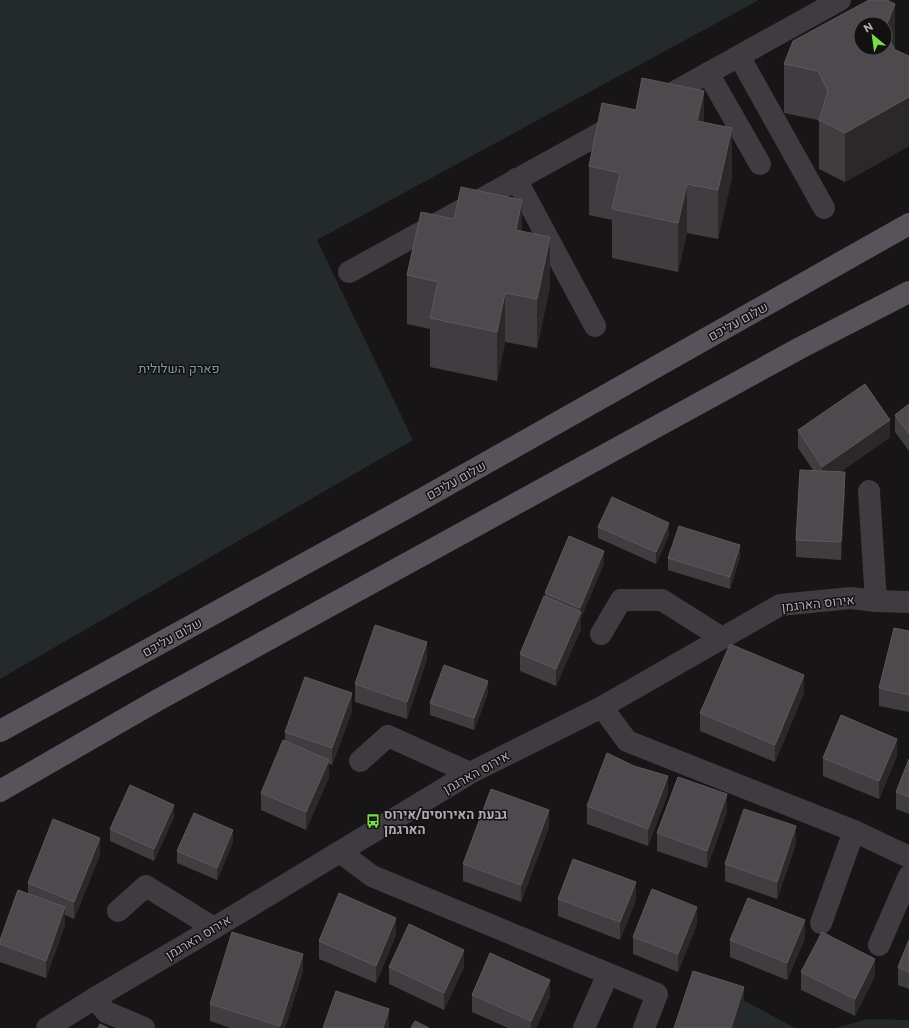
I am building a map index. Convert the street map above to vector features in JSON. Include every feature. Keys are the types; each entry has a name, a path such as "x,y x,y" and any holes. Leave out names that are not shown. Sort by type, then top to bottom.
{"main road":[{"name":"שלום עליכם","path":"0,731 417,502 909,224"},
{"path":"0,791 170,693 800,348 909,292"}],"street":[{"path":"349,272 840,0"},
{"path":"739,56 824,208"},
{"path":"708,73 760,164"},
{"path":"516,179 595,326"},
{"path":"869,491 876,601"},
{"name":"אירוס הארגמן","path":"47,1028 470,773 602,707 780,605 851,598 876,601 909,602"},
{"path":"601,634 621,600 662,600 722,638"},
{"path":"602,707 627,741 854,831 909,858"},
{"path":"360,760 388,736 470,773"},
{"path":"821,923 854,831"},
{"path":"340,852 372,876 657,994 644,1028"},
{"path":"879,945 909,876"},
{"path":"118,911 146,886 214,928"},
{"path":"584,1028 608,974"},
{"path":"95,998 106,1012 144,1028"}],"green space":[{"name":"פארק השלולית","path":"0,0 759,0 317,240 413,440 0,679"},
{"path":"743,1000 795,1028 736,1028"},
{"path":"867,1019 909,1020 909,1028 836,1028"}],"building":[{"path":"869,0 887,0 895,4 890,16 853,16 853,56 893,56 893,46 895,50 909,56 909,97 845,133 819,120 828,91 818,71 784,64 793,41"},
{"path":"642,78 704,91 697,121 732,128 718,190 687,184 678,223 612,209 620,173 589,166 602,103 636,110"},
{"path":"461,187 522,200 516,230 550,237 537,299 505,293 497,332 430,318 438,282 407,275 421,212 454,219"},
{"path":"865,384 890,420 822,467 798,430"},
{"path":"909,404 909,434 895,415"},
{"path":"800,470 845,472 841,542 796,540"},
{"path":"612,497 669,523 656,552 598,527"},
{"path":"679,526 740,545 730,577 668,558"},
{"path":"569,536 604,551 580,608 545,593"},
{"path":"544,596 581,612 556,669 520,654"},
{"path":"375,625 427,642 407,702 355,684"},
{"path":"894,628 909,631 909,695 879,688"},
{"path":"730,644 804,675 775,745 700,713"},
{"path":"444,665 488,681 474,718 430,703"},
{"path":"305,677 352,693 332,748 285,732"},
{"path":"841,715 897,739 879,781 823,758"},
{"path":"283,740 329,760 306,812 261,793"},
{"path":"607,753 634,766 668,776 648,829 587,806"},
{"path":"909,759 909,797 896,792"},
{"path":"678,777 727,794 707,851 657,833"},
{"path":"130,785 174,805 154,849 110,829"},
{"path":"491,789 549,810 521,885 463,864"},
{"path":"744,809 796,826 777,882 725,864"},
{"path":"194,813 233,830 217,868 177,851"},
{"path":"53,819 100,838 74,902 28,883"},
{"path":"573,859 636,882 620,922 558,899"},
{"path":"652,889 697,907 678,954 633,937"},
{"path":"18,890 65,907 46,961 0,944 0,940"},
{"path":"339,893 396,918 376,966 319,941"},
{"path":"748,898 805,920 787,963 730,940"},
{"path":"409,924 464,950 444,993 389,967"},
{"path":"232,932 303,954 280,1026 210,1004"},
{"path":"822,932 875,959 855,999 801,972"},
{"path":"909,940 909,972 898,967"},
{"path":"490,953 550,980 531,1021 472,995"},
{"path":"693,971 744,987 731,1028 674,1028"},
{"path":"336,991 389,1009 383,1028 323,1028"},
{"path":"415,1021 429,1028 411,1028"},
{"path":"100,1024 108,1028 98,1028"}],"place":[{"name":"גבעת האירוסים/אירוס הארגמן","path":"373,821"}]}
